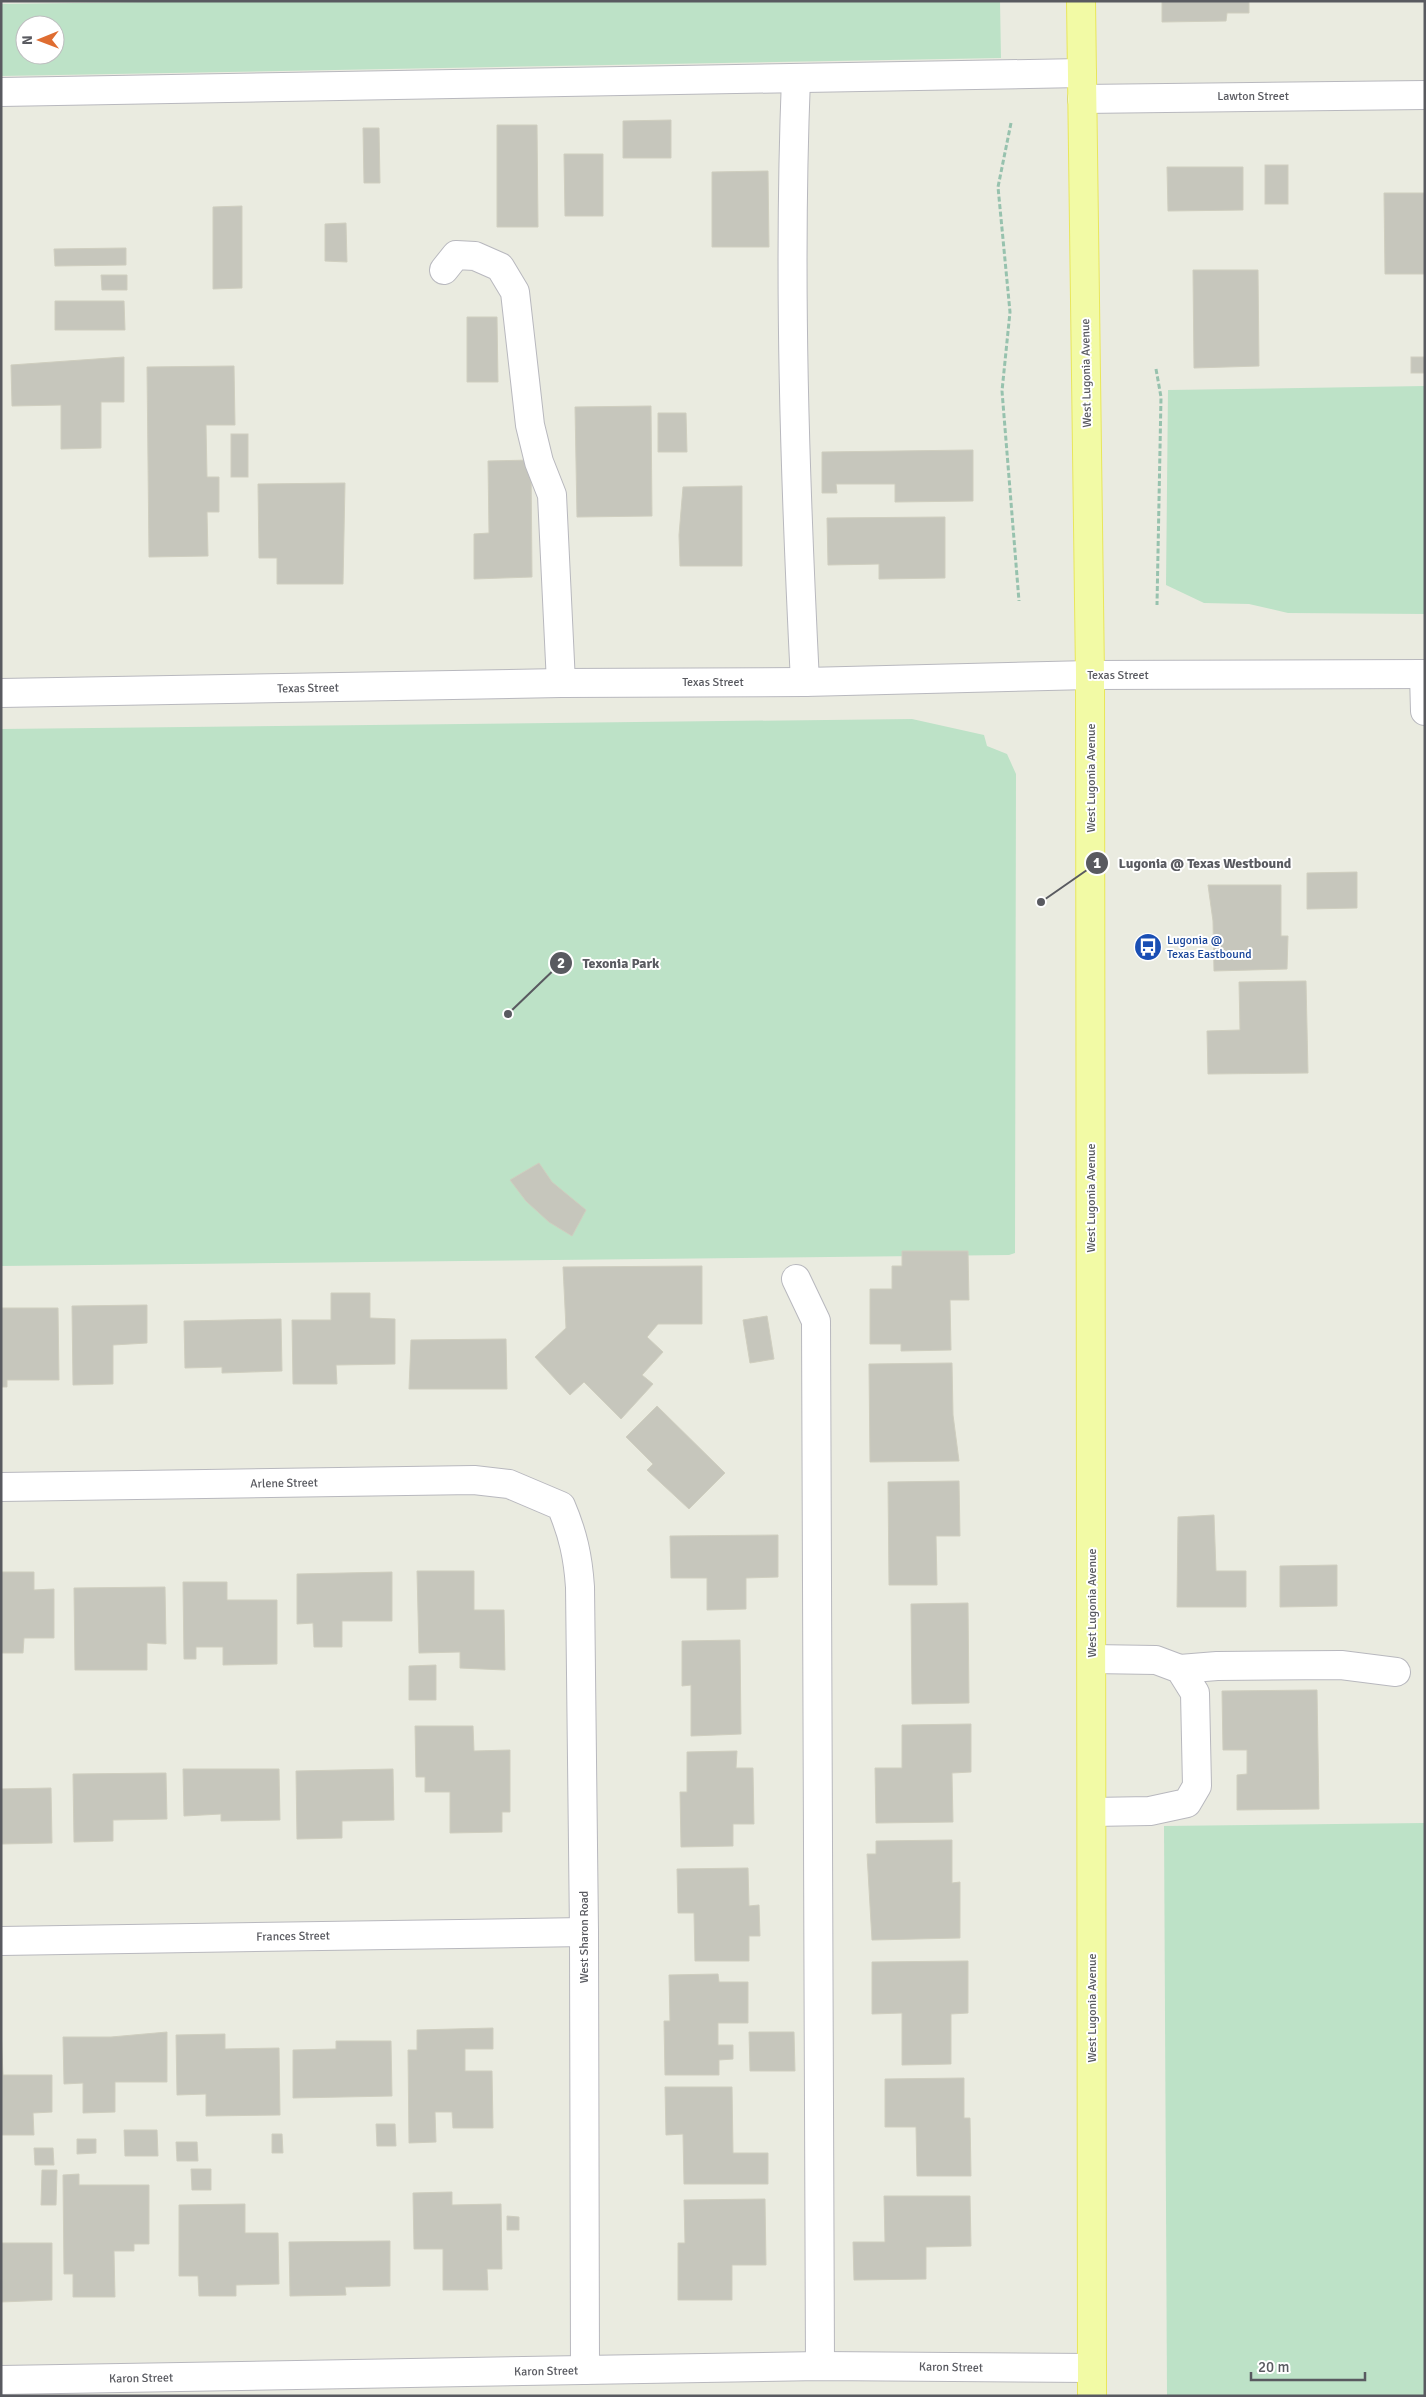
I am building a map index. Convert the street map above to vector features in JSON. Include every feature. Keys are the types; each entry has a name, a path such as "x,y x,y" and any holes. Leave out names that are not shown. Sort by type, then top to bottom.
{"main road":[{"name":"West Lugonia Avenue","path":"1081,1 1090,675 1092,2396"}],"street":[{"name":"Lawton Street","path":"1,92 796,78 1425,95"},
{"path":"796,78 792,177 795,262 793,361 805,682"},
{"path":"444,270 456,255 475,256 500,267 515,292 530,425 539,462 552,495 561,683"},
{"path":"1424,674 1425,712"},
{"name":"Texas Street","path":"1,694 561,683 805,682 1090,675 1424,674"},
{"path":"796,1279 816,1321 820,2366"},
{"name":"Arlene Street","path":"1,1487 474,1480 509,1484 561,1506"},
{"name":"West Sharon Road","path":"561,1506 573,1534 580,1578 584,1932 585,2370"},
{"path":"1092,1659 1156,1660 1180,1669 1217,1666 1341,1665 1396,1672"},
{"path":"1092,1812 1150,1811 1187,1803 1197,1786 1195,1693 1180,1669"},
{"name":"Frances Street","path":"1,1941 584,1932"},
{"name":"Karon Street","path":"1,2380 820,2366 1092,2368"}],"path":[{"path":"1011,123 998,187 1010,312 1002,391 1019,601"},
{"path":"1156,369 1161,397 1157,605"}],"green space":[{"path":"222,1 1000,1 1001,58 1,76 1,4"},
{"path":"1425,386 1425,614 1288,613 1249,604 1204,603 1166,585 1168,390"},
{"path":"912,719 984,735 987,746 1007,754 1016,774 1015,1253 1009,1255 1,1266 1,729"},
{"path":"1425,1823 1425,2396 1167,2396 1164,1826"}],"building":[{"path":"1162,1 1249,1 1249,13 1227,13 1226,21 1162,22"},
{"path":"671,120 671,158 623,158 623,121"},
{"path":"497,125 537,125 538,227 497,227"},
{"path":"363,128 379,128 380,183 364,183"},
{"path":"564,154 603,154 603,216 565,216"},
{"path":"1265,165 1288,165 1288,204 1265,204"},
{"path":"1167,167 1243,167 1243,210 1168,211"},
{"path":"768,171 769,247 712,247 712,172"},
{"path":"1384,193 1425,193 1425,274 1385,274"},
{"path":"242,206 242,288 213,289 213,207"},
{"path":"346,223 347,262 325,261 325,224"},
{"path":"126,248 126,265 55,266 54,249"},
{"path":"1193,270 1258,270 1259,366 1194,368"},
{"path":"101,275 127,275 127,290 102,290"},
{"path":"55,301 124,301 125,330 55,330"},
{"path":"467,317 497,317 498,382 467,382"},
{"path":"124,357 124,402 101,402 101,448 61,449 61,405 12,406 11,365"},
{"path":"1411,357 1425,357 1425,373 1411,373"},
{"path":"234,366 235,425 206,425 207,477 219,477 219,512 207,512 208,556 149,557 147,367"},
{"path":"651,406 652,516 577,517 575,407"},
{"path":"658,413 686,413 687,452 658,452"},
{"path":"231,434 248,434 248,477 231,477"},
{"path":"973,450 973,501 895,502 895,484 836,484 837,493 822,493 822,452"},
{"path":"531,460 532,577 474,579 474,534 489,533 488,461"},
{"path":"345,483 343,584 277,584 277,558 259,558 258,484"},
{"path":"742,486 742,566 680,566 679,535 683,487"},
{"path":"945,517 945,578 879,579 879,564 828,565 827,518"},
{"path":"1357,872 1357,908 1307,909 1307,873"},
{"path":"1208,885 1281,885 1281,936 1288,936 1287,969 1214,971 1213,921"},
{"path":"1306,981 1308,1073 1208,1074 1207,1031 1240,1030 1239,982"},
{"path":"539,1163 552,1182 586,1210 572,1236 549,1222 526,1201 510,1180"},
{"path":"902,1251 968,1251 969,1300 950,1300 951,1350 901,1351 901,1344 870,1344 870,1289 892,1289 892,1266 902,1266"},
{"path":"702,1266 702,1324 658,1324 647,1337 663,1352 642,1375 653,1384 621,1419 584,1382 570,1395 535,1357 566,1328 563,1267"},
{"path":"331,1293 370,1293 370,1318 395,1319 395,1364 336,1365 337,1384 293,1384 292,1320 331,1320"},
{"path":"147,1305 147,1343 113,1345 113,1384 73,1385 72,1306"},
{"path":"1,1308 58,1308 59,1380 7,1380 7,1387 1,1387"},
{"path":"767,1316 774,1359 750,1363 743,1320"},
{"path":"281,1319 282,1371 222,1373 222,1367 185,1368 184,1321"},
{"path":"506,1339 507,1389 409,1389 411,1340"},
{"path":"952,1363 953,1415 959,1461 870,1462 869,1364"},
{"path":"657,1406 725,1473 689,1509 647,1470 653,1464 626,1437"},
{"path":"959,1481 960,1536 936,1536 937,1585 889,1585 888,1482"},
{"path":"1214,1515 1216,1571 1246,1571 1246,1607 1177,1607 1178,1517"},
{"path":"778,1535 778,1577 746,1578 746,1609 707,1610 707,1578 671,1578 670,1536"},
{"path":"1337,1565 1337,1606 1280,1607 1280,1566"},
{"path":"417,1571 474,1571 474,1610 504,1610 505,1670 460,1668 460,1652 419,1653"},
{"path":"1,1572 34,1572 34,1590 54,1589 54,1638 24,1638 23,1653 1,1653"},
{"path":"392,1572 392,1621 342,1621 342,1647 314,1647 313,1623 297,1624 297,1574"},
{"path":"183,1582 227,1582 227,1600 277,1600 277,1664 223,1665 223,1647 196,1647 196,1659 184,1659"},
{"path":"165,1587 166,1644 147,1643 147,1670 75,1670 74,1588"},
{"path":"968,1603 969,1703 912,1704 911,1604"},
{"path":"740,1640 741,1734 691,1736 691,1685 682,1686 682,1641"},
{"path":"436,1665 436,1700 409,1700 409,1666"},
{"path":"1317,1690 1319,1809 1237,1810 1237,1775 1247,1774 1247,1750 1223,1750 1222,1691"},
{"path":"971,1724 971,1772 952,1773 953,1822 876,1823 875,1768 902,1768 902,1725"},
{"path":"415,1726 473,1726 474,1751 510,1750 510,1812 502,1812 502,1832 450,1833 450,1792 425,1792 425,1777 416,1777"},
{"path":"737,1751 736,1768 753,1768 754,1824 733,1824 733,1846 681,1847 680,1792 687,1792 687,1752"},
{"path":"183,1769 279,1769 280,1820 221,1821 221,1814 184,1816"},
{"path":"393,1769 394,1820 342,1821 342,1838 297,1839 296,1771"},
{"path":"166,1773 167,1819 113,1820 113,1841 74,1842 73,1774"},
{"path":"51,1788 52,1843 1,1844 1,1789"},
{"path":"952,1840 952,1883 960,1882 960,1938 872,1940 867,1854 876,1854 876,1841"},
{"path":"748,1868 749,1906 759,1905 760,1936 749,1936 749,1961 695,1961 694,1913 678,1913 677,1869"},
{"path":"968,1961 968,2013 951,2014 951,2064 902,2065 902,2013 872,2014 872,1962"},
{"path":"718,1974 719,1982 748,1982 748,2023 718,2023 718,2045 733,2045 733,2059 719,2060 719,2075 665,2075 664,2021 670,2021 669,1975"},
{"path":"493,2028 493,2049 465,2049 465,2071 492,2071 493,2128 453,2128 452,2112 435,2112 436,2142 409,2143 408,2050 417,2050 417,2030"},
{"path":"1,2029 3,2075 52,2075 52,2112 33,2113 34,2135 1,2135"},
{"path":"167,2032 167,2082 115,2082 115,2112 83,2113 83,2083 64,2084 63,2037 111,2037"},
{"path":"749,2032 794,2032 795,2071 750,2071"},
{"path":"225,2034 225,2049 279,2048 280,2115 206,2116 206,2094 177,2095 176,2035"},
{"path":"336,2041 391,2041 392,2096 293,2098 293,2050 336,2049"},
{"path":"964,2078 964,2118 970,2118 971,2176 917,2176 916,2127 885,2127 885,2079"},
{"path":"665,2087 732,2087 733,2153 768,2153 768,2184 684,2184 683,2134 666,2135"},
{"path":"376,2124 395,2124 396,2146 377,2146"},
{"path":"124,2130 157,2130 158,2156 125,2156"},
{"path":"272,2134 282,2134 283,2153 272,2153"},
{"path":"77,2139 96,2139 96,2153 77,2154"},
{"path":"176,2142 197,2142 198,2161 177,2161"},
{"path":"34,2148 53,2148 54,2165 35,2165"},
{"path":"191,2169 211,2169 211,2190 192,2190"},
{"path":"42,2170 57,2170 56,2205 41,2205"},
{"path":"79,2174 79,2185 149,2185 149,2244 134,2244 134,2251 114,2251 115,2297 73,2297 73,2274 64,2274 63,2175"},
{"path":"452,2192 452,2205 501,2204 502,2269 487,2269 488,2290 443,2290 443,2249 414,2249 413,2193"},
{"path":"884,2196 970,2196 971,2246 926,2247 926,2279 854,2280 853,2242 885,2242"},
{"path":"765,2199 766,2265 732,2265 732,2300 678,2300 678,2243 685,2243 684,2200"},
{"path":"245,2204 245,2233 278,2233 279,2284 236,2285 236,2296 199,2296 198,2276 179,2276 179,2205"},
{"path":"507,2216 519,2217 519,2230 507,2230"},
{"path":"390,2241 390,2286 345,2287 346,2295 290,2296 289,2242"},
{"path":"1,2243 52,2243 52,2300 1,2302"}],"place":[{"name":"Lugonia @ Texas Westbound","path":"1041,902"},
{"name":"Lugonia @ Texas Eastbound","path":"1148,947"},
{"name":"Texonia Park","path":"508,1014"}]}
